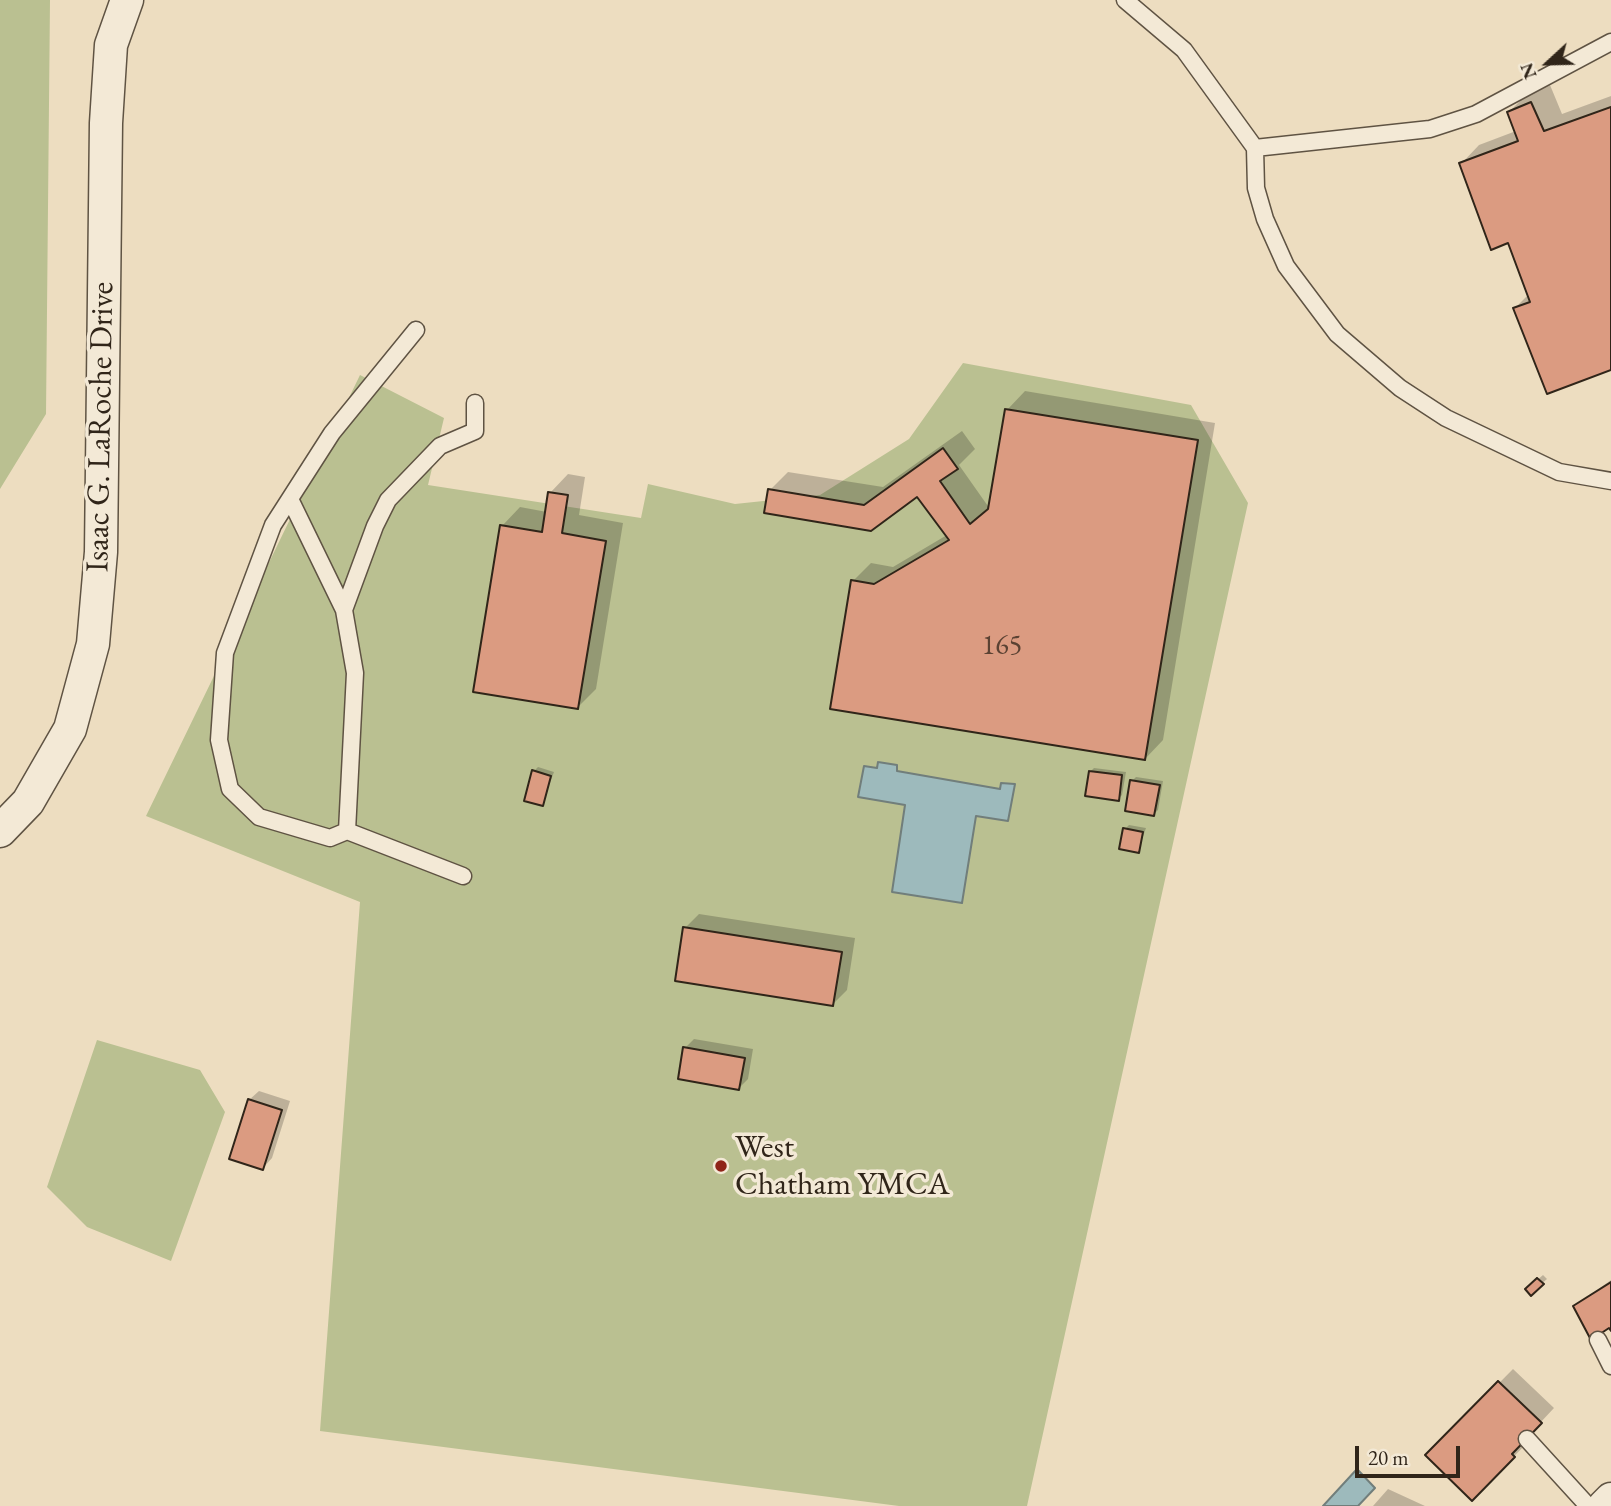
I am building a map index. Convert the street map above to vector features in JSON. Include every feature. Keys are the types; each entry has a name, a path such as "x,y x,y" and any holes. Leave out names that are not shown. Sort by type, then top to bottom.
{"street":[{"name":"Isaac G. LaRoche Drive","path":"0,831 28,802 70,729 93,644 100,552 106,123 111,45 127,0"},
{"path":"1604,1506 1611,1499"}],"lane":[{"path":"1125,0 1184,50 1255,148 1256,188 1270,231 1286,266 1337,334 1400,388 1446,418 1559,472 1611,481"},
{"path":"1255,148 1430,129 1476,114 1611,43"},
{"path":"416,330 332,433 273,525 225,653 219,740 230,789 258,817 330,838 347,831 463,876"},
{"path":"344,610 375,526 388,500 440,446 475,431 475,403"},
{"path":"290,499 344,610 355,673 347,831"},
{"path":"1598,1340 1611,1366"},
{"path":"1527,1439 1588,1506"}],"green space":[{"path":"0,0 50,0 46,414 0,489"},
{"name":"West Chatham YMCA","path":"963,363 1191,405 1248,503 1027,1506 899,1506 320,1431 360,902 146,816 360,375 444,418 428,485 641,518 648,484 735,504 820,495 909,439"},
{"path":"97,1040 200,1070 225,1112 171,1261 87,1227 47,1187"}],"water":[{"path":"878,762 897,765 897,771 1000,789 1001,783 1015,784 1008,821 976,816 962,903 892,892 905,805 858,797 864,766 877,768"},
{"path":"1357,1469 1375,1488 1358,1506 1323,1506"}],"building":[{"path":"1531,102 1544,131 1611,107 1611,370 1547,394 1513,308 1530,302 1508,243 1491,250 1459,163 1518,141 1507,112"},
{"path":"1005,409 1198,440 1145,760 830,709 851,580 874,584 949,540 917,497 871,531 764,513 768,489 864,505 943,448 958,469 940,481 970,524 988,509"},
{"path":"548,492 568,495 562,533 606,541 578,709 473,692 500,525 542,532"},
{"path":"532,770 551,776 543,806 524,801"},
{"path":"1089,771 1122,775 1119,801 1085,796"},
{"path":"1130,780 1160,785 1154,816 1125,811"},
{"path":"1123,828 1143,832 1139,853 1119,849"},
{"path":"683,927 842,952 833,1006 675,981"},
{"path":"683,1047 745,1058 739,1090 678,1079"},
{"path":"248,1099 282,1110 263,1170 229,1159"},
{"path":"1537,1278 1544,1284 1531,1296 1525,1289"},
{"path":"1611,1282 1611,1331 1609,1328 1591,1340 1573,1306"},
{"path":"1498,1381 1542,1423 1512,1454 1515,1457 1472,1501 1425,1455"}],"place":[{"name":"West Chatham YMCA","path":"721,1166"}]}
